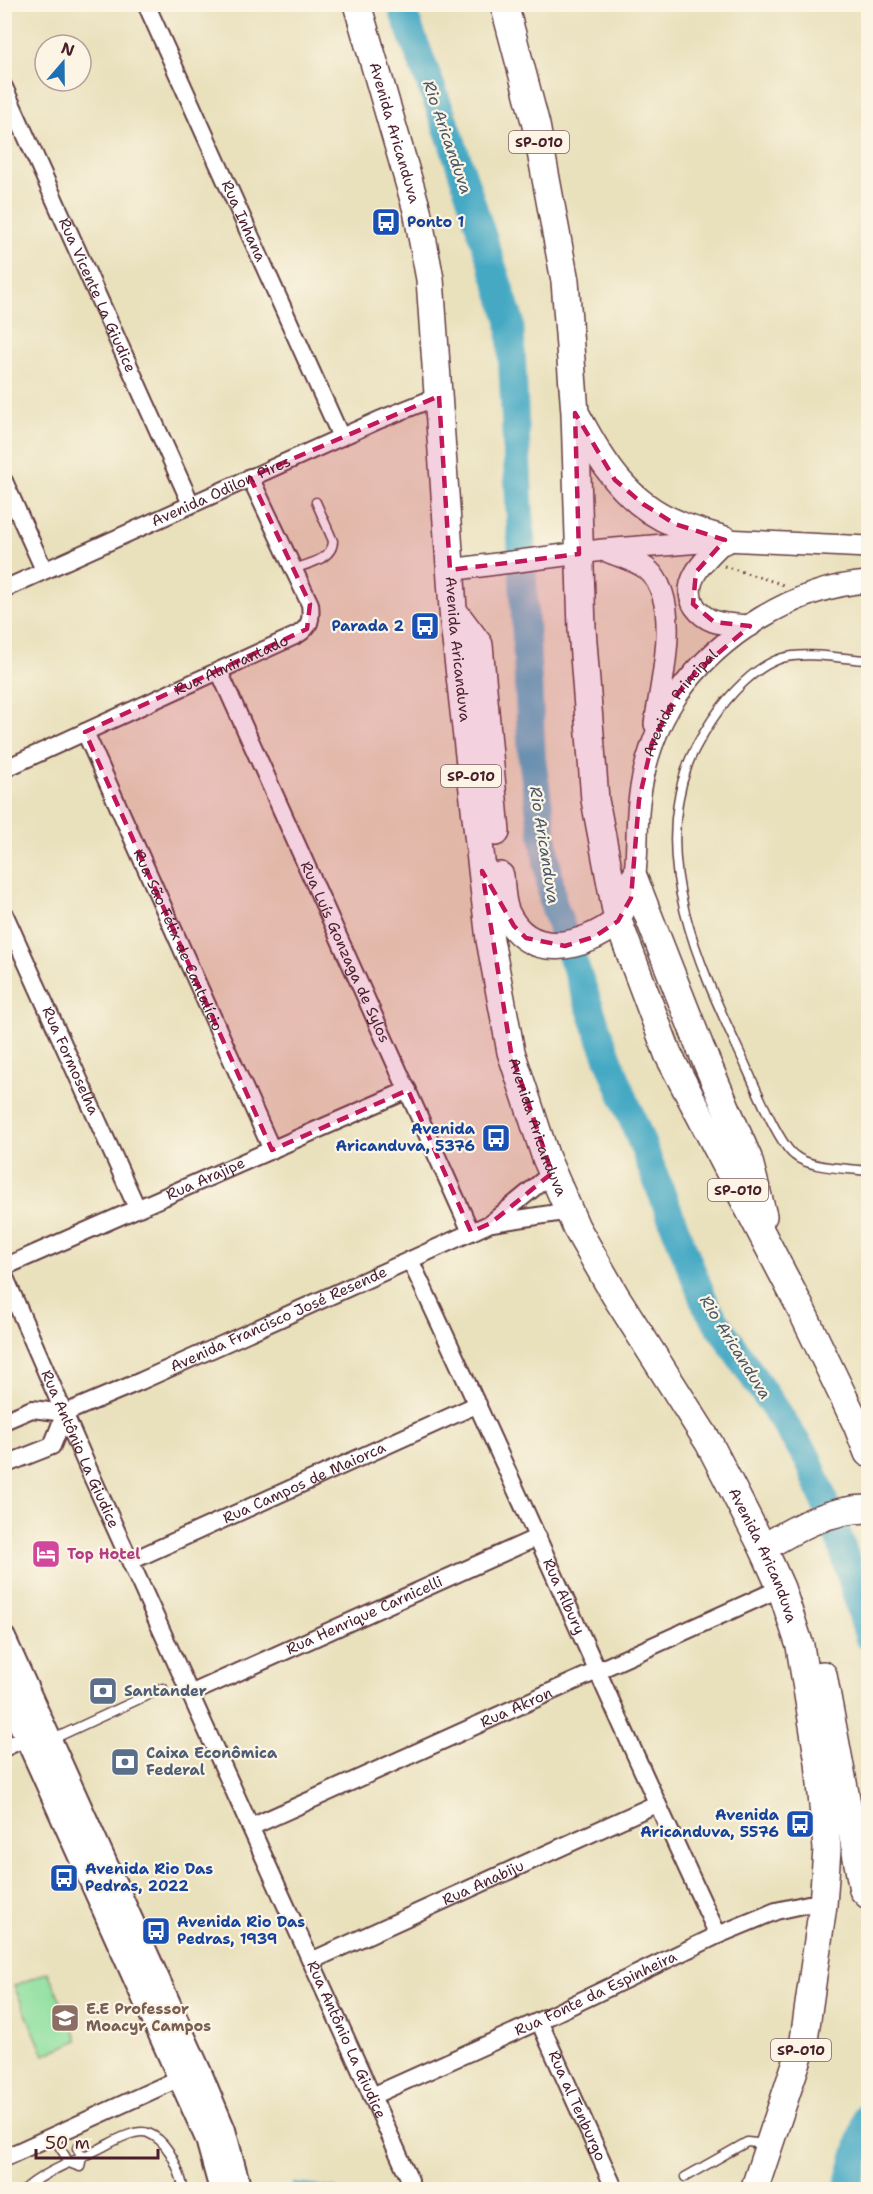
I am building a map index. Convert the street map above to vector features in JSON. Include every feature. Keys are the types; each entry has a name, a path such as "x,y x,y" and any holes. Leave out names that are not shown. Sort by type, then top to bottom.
{"highway":[{"name":"Avenida Aricanduva","path":"357,4 417,210 430,279 453,611 490,940 511,1052 552,1173 576,1227 615,1295 709,1443 781,1588 800,1646 819,1762 826,1849 823,1905 804,2040 754,2190"},
{"name":"SP-010","path":"504,4 536,125 565,281 575,413 582,629 595,800 611,926 668,1054 863,1431 868,1453"},
{"path":"575,413 597,454 615,480 643,504 675,524 725,540"},
{"path":"453,611 479,645 505,911 514,926 526,938 544,944 565,946 580,943 611,926"},
{"path":"634,879 700,1047 748,1158 764,1220 766,1244"},
{"path":"763,1548 797,1527 828,1515 865,1509"},
{"path":"800,1646 822,1670 866,1893"}],"main road":[{"path":"4,1638 51,1740 189,2074 221,2190"},
{"path":"4,1688 10,1715 27,1737 189,2074 224,2130 240,2190"}],"street":[{"name":"Rua Inhana","path":"146,4 341,437"},
{"name":"Rua Vicente La Giudice","path":"4,87 190,504"},
{"name":"Avenida Odilon Pires","path":"4,589 250,477 439,396"},
{"name":"Rua Almirantado","path":"4,769 219,671 307,628 312,616 310,604 250,477"},
{"path":"4,481 44,570"},
{"path":"450,570 725,540 868,547"},
{"path":"725,540 696,572 692,584 693,604 702,616 714,622 750,626"},
{"path":"581,554 636,562 647,569 662,592 667,628 666,655 652,743"},
{"name":"Avenida Principal","path":"611,926 631,898 639,800 652,743 676,696 719,649 781,607 811,595 851,584 868,582"},
{"name":"Rua Luís Gonzaga de Sylos","path":"219,671 471,1232"},
{"name":"Rua São Félix de Cantalício","path":"85,732 272,1150"},
{"name":"Rua Formoselha","path":"4,913 137,1208"},
{"name":"Rua Arajipe","path":"4,1267 408,1090"},
{"name":"Avenida Francisco José Resende","path":"65,1413 491,1223 552,1173"},
{"name":"Avenida Francisco José Resende","path":"491,1223 570,1211"},
{"name":"Rua Albury","path":"410,1260 478,1404 656,1804 718,1935"},
{"name":"Rua Antônio La Giudice","path":"4,1275 410,2180"},
{"name":"Rua Campos de Maiorca","path":"131,1561 478,1404"},
{"path":"4,1421 32,1409 65,1413 52,1446 4,1465"},
{"name":"Rua Henrique Carnicelli","path":"192,1693 538,1537"},
{"name":"Rua Akron","path":"251,1827 781,1588"},
{"path":"4,1748 27,1737"},
{"name":"Rua Anabiju","path":"311,1960 656,1804"},
{"name":"Rua Fonte da Espinheira","path":"372,2096 539,2021 718,1935 776,1911 808,1904 823,1905"},
{"name":"Rua al Tenburgo","path":"539,2021 615,2190"},
{"path":"4,2158 66,2144 189,2074"}],"lane":[{"path":"293,569 328,555 333,547 333,541 316,502"},
{"path":"868,660 800,656 783,658 765,666 750,677 719,709 689,761 678,801 674,848 684,912 703,967 737,1047 787,1148 794,1156 811,1163 868,1171"},
{"path":"51,1740 163,1688"},
{"path":"82,2157 136,2132 146,2132 154,2137 174,2160 184,2190"},
{"path":"685,2178 747,2142 770,2145"},
{"path":"66,2144 82,2157"},
{"path":"66,2144 69,2163"},
{"path":"24,2190 35,2181 69,2163 80,2167 82,2157"}],"path":[{"path":"706,560 811,595"}],"highlighted area":[{"path":"439,396 450,570 579,554 575,413 615,480 643,504 675,524 725,540 696,572 693,604 714,622 750,626 695,673 676,696 652,743 639,800 631,898 618,921 594,937 565,946 526,938 514,926 482,871 511,1052 552,1173 491,1223 471,1232 408,1090 272,1150 85,732 307,629 310,604 250,477"}],"green space":[{"path":"48,1972 78,2040 44,2055 14,1986"}],"waterway":[{"name":"Rio Aricanduva","path":"400,4 450,136 510,320 532,759 553,903 602,1042 706,1306 808,1459 842,1546 868,1636"},
{"name":"Rio Aricanduva","path":"847,2190 868,2115"},
{"path":"294,2185 336,2190"}],"place":[{"name":"Ponto 1","path":"386,222"},
{"name":"Parada 2","path":"425,626"},
{"name":"Avenida Aricanduva, 5376","path":"496,1138"},
{"name":"Top Hotel","path":"46,1554"},
{"name":"Santander","path":"103,1691"},
{"name":"Caixa Econômica Federal","path":"125,1762"},
{"name":"Avenida Aricanduva, 5576","path":"800,1824"},
{"name":"Avenida Rio Das Pedras, 2022","path":"64,1878"},
{"name":"Avenida Rio Das Pedras, 1939","path":"156,1931"},
{"name":"E.E Professor Moacyr Campos","path":"65,2018"}]}
